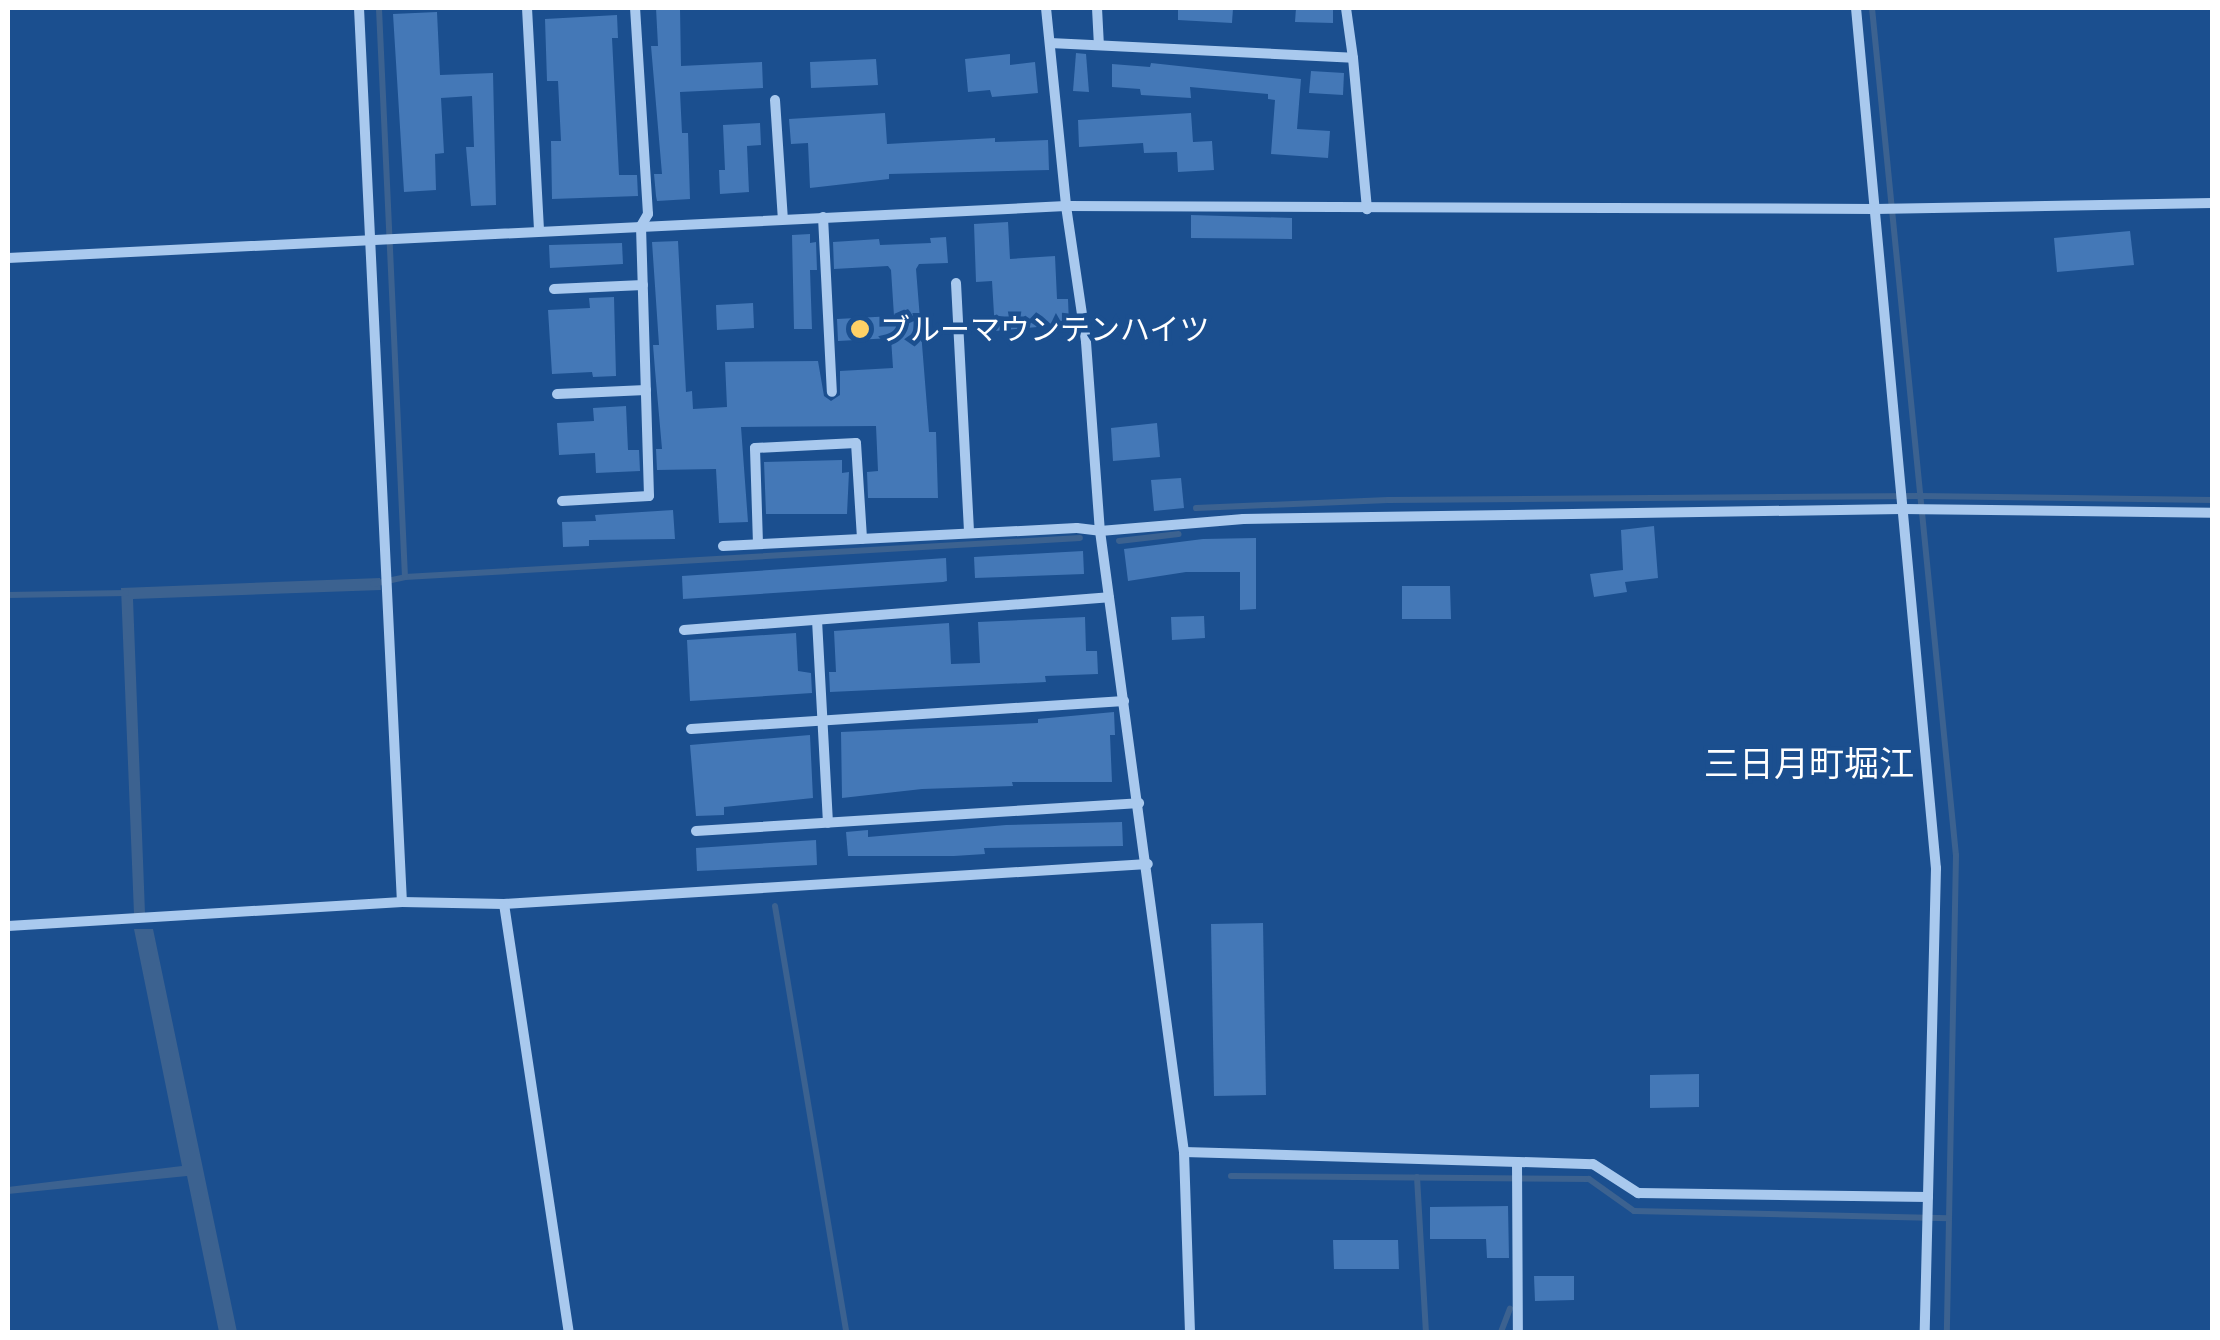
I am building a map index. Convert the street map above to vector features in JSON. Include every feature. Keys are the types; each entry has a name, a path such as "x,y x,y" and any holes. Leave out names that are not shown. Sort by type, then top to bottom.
{"street":[{"path":"359,8 402,902"},
{"path":"526,8 539,231"},
{"path":"562,500 649,496 641,226 648,214 635,8"},
{"path":"1046,8 1066,206 1086,342 1100,531 1184,1152 1190,1332"},
{"path":"1097,8 1099,45"},
{"path":"1346,8 1367,210"},
{"path":"1856,8 1936,868 1925,1332"},
{"path":"1050,43 1353,58"},
{"path":"775,100 782,220"},
{"path":"8,258 1066,206 1903,209 2212,203"},
{"path":"823,217 832,392"},
{"path":"956,283 969,533"},
{"path":"554,289 643,285"},
{"path":"557,394 646,390"},
{"path":"758,544 755,448 856,442 862,538"},
{"path":"724,546 1077,528 1100,531 1242,519 1902,509 2212,513"},
{"path":"684,630 1109,598"},
{"path":"817,620 828,822"},
{"path":"691,729 1124,701"},
{"path":"696,831 1139,803"},
{"path":"8,926 402,902 504,904 1148,864"},
{"path":"504,904 569,1332"},
{"path":"1184,1152 1593,1164 1638,1193 1928,1197"},
{"path":"1517,1162 1518,1332"}],"water":[{"path":"380,578 381,590 133,599 145,913 134,914 121,588"},
{"path":"134,929 153,929 237,1332 219,1332 187,1176 8,1194 8,1187 182,1166"}],"building":[{"path":"656,8 680,8 681,66 762,62 763,88 680,92 682,133 688,133 690,199 657,201 656,196 654,174 662,174 651,46 658,46"},
{"path":"1178,8 1233,8 1232,23 1178,20"},
{"path":"1296,8 1333,8 1333,23 1295,22"},
{"path":"437,12 440,75 493,73 496,205 471,206 466,147 474,147 472,96 441,98 444,153 435,154 436,190 404,192 393,14"},
{"path":"617,15 618,38 612,38 619,175 637,175 638,196 552,199 551,141 561,141 558,81 547,81 545,19"},
{"path":"1076,53 1086,54 1089,92 1073,91"},
{"path":"1010,54 1010,65 1035,62 1038,93 992,97 990,90 968,92 965,59"},
{"path":"876,59 878,85 811,88 810,62"},
{"path":"1151,63 1301,79 1297,129 1330,131 1328,158 1271,154 1275,100 1268,99 1268,94 1190,87 1191,98 1141,95 1140,89 1112,87 1112,64 1150,67"},
{"path":"1311,71 1344,73 1343,95 1309,93"},
{"path":"885,113 887,144 995,138 995,142 1048,140 1049,170 889,174 889,179 810,188 808,143 791,144 789,119"},
{"path":"1191,113 1193,142 1212,141 1214,170 1178,172 1177,152 1144,153 1143,143 1079,147 1078,120"},
{"path":"760,123 761,145 747,146 749,192 720,194 719,170 725,170 723,125"},
{"path":"1191,215 1292,218 1292,239 1191,238"},
{"path":"1008,222 1010,259 1055,256 1057,299 1068,299 1069,324 995,331 992,281 976,282 974,224"},
{"path":"2130,231 2134,265 2057,272 2054,238"},
{"path":"810,234 810,243 816,242 817,270 810,270 812,329 794,329 792,235"},
{"path":"946,237 948,263 919,264 916,269 929,432 936,432 938,498 868,498 867,472 878,471 876,426 741,427 748,522 719,523 716,469 657,470 656,449 662,449 653,345 659,345 652,242 678,241 686,392 692,391 693,409 727,407 725,362 818,361 824,396 831,401 840,395 840,371 893,368 891,338 838,341 837,319 894,316 891,270 888,266 834,269 833,242 879,239 880,245 931,243 930,238"},
{"path":"622,243 623,264 550,268 549,245"},
{"path":"614,297 616,376 593,377 592,372 552,374 548,310 590,308 589,298"},
{"path":"753,303 754,328 717,330 716,305"},
{"path":"626,406 628,450 639,450 640,471 596,473 595,453 559,455 557,423 594,421 593,408"},
{"path":"1157,423 1160,457 1113,461 1111,428"},
{"path":"842,460 842,473 849,472 847,514 766,514 764,462"},
{"path":"1181,478 1184,508 1154,511 1151,480"},
{"path":"673,510 675,539 589,540 589,546 563,547 562,522 596,521 595,515"},
{"path":"1654,526 1658,578 1625,582 1627,592 1594,597 1590,574 1623,570 1621,530"},
{"path":"1256,538 1256,609 1240,610 1240,572 1186,572 1128,581 1124,549 1203,539"},
{"path":"1083,551 1084,574 975,578 974,557"},
{"path":"946,558 947,581 943,582 683,599 682,576"},
{"path":"1402,586 1450,586 1451,619 1402,619"},
{"path":"1204,616 1205,638 1172,640 1171,617"},
{"path":"1085,617 1086,651 1097,651 1098,674 1045,676 1046,682 830,692 829,672 836,672 834,631 949,623 951,664 980,663 978,622"},
{"path":"796,633 798,671 811,673 812,693 690,701 687,640"},
{"path":"1114,712 1115,735 1110,735 1112,782 1012,782 1013,786 922,789 842,798 841,732 1038,723 1038,719"},
{"path":"810,735 813,798 724,807 724,815 696,816 690,745"},
{"path":"1122,822 1123,846 984,848 985,854 954,856 848,856 846,832 868,830 868,837 1006,825"},
{"path":"816,840 817,865 697,871 696,848"},
{"path":"1263,923 1266,1095 1214,1096 1211,924"},
{"path":"1699,1074 1699,1107 1650,1108 1650,1075"},
{"path":"1508,1206 1509,1258 1487,1258 1486,1239 1430,1239 1430,1207"},
{"path":"1333,1240 1398,1240 1399,1269 1334,1269"},
{"path":"1534,1276 1574,1276 1574,1300 1535,1301"}],"waterway":[{"path":"373,584 405,577 379,8"},
{"path":"1872,8 1956,855 1947,1332"},
{"path":"1196,508 1388,500 1920,496 2212,500"},
{"path":"1119,541 1179,534"},
{"path":"405,577 1080,538"},
{"path":"8,595 126,593"},
{"path":"775,906 846,1332"},
{"path":"1231,1176 1589,1179 1634,1211 1949,1218"},
{"path":"1417,1177 1426,1332"},
{"path":"1501,1332 1510,1309"}],"place":[{"name":"ブルーマウンテンハイツ","path":"860,329"}],"district":[{"name":"三日月町堀江","path":"1809,763"}]}
